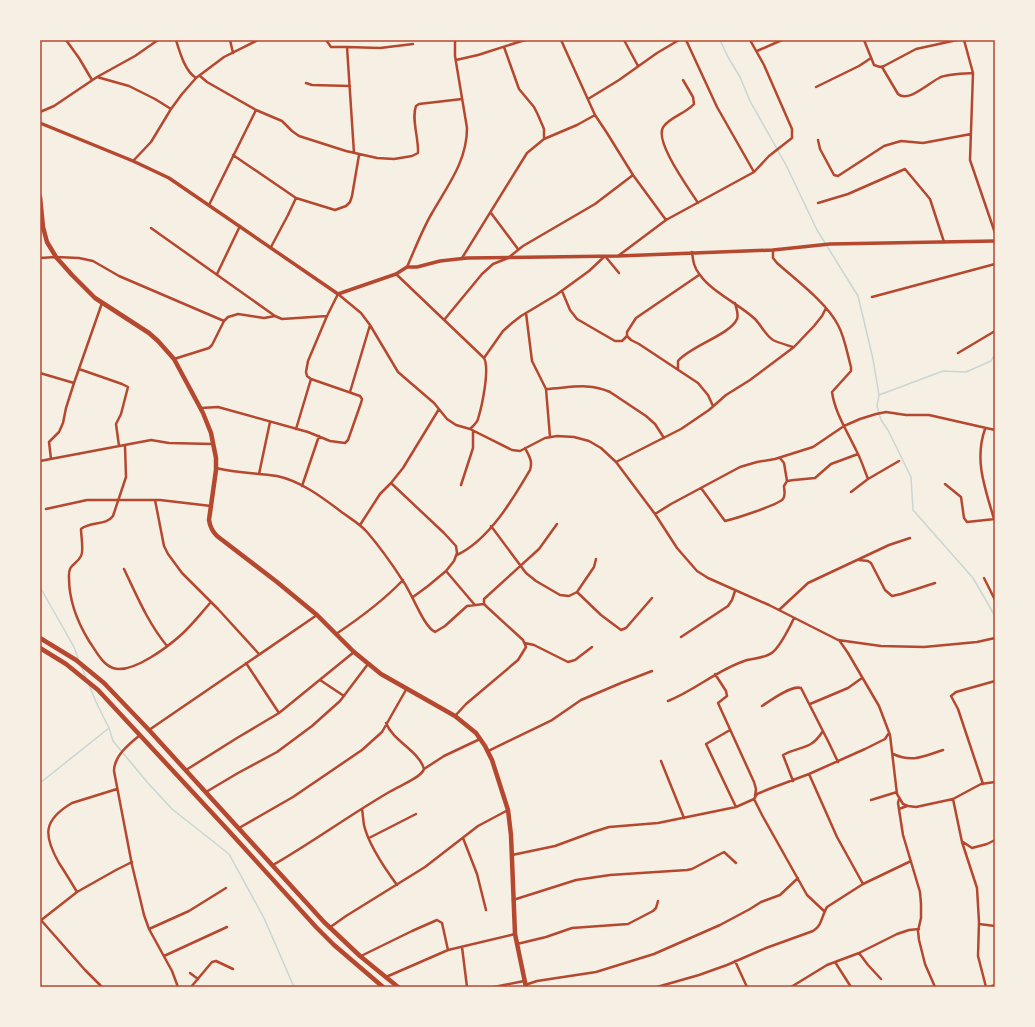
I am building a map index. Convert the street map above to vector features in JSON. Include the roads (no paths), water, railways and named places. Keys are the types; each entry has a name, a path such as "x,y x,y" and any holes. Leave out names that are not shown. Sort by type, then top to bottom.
{"main road":[{"path":"40,197 43,227 47,242 56,257 84,288 102,303 149,333 174,359 201,408 212,433 216,468 210,526 216,536 278,582 317,615 354,652 381,674 455,716 476,733 480,739 488,752 498,777 508,810 512,855 515,934 525,984"},
{"path":"40,638 76,660 104,684 149,730 329,928 398,987"},
{"path":"40,648 66,664 98,690 191,789 316,927 334,945 383,987"},
{"path":"98,690 104,684"},
{"path":"191,789 198,784"}],"street":[{"path":"66,40 92,80"},
{"path":"40,112 54,106 92,80 135,56 158,40"},
{"path":"176,40 188,69 196,78"},
{"path":"230,40 233,53"},
{"path":"133,161 151,142 171,109 196,78 224,57 258,40"},
{"path":"326,40 331,47 380,48 412,44"},
{"path":"407,267 431,214 456,173 463,156 467,140 467,128 456,60 454,56 455,40"},
{"path":"456,60 525,40"},
{"path":"561,40 595,115 608,133 633,175 666,220"},
{"path":"624,40 638,66"},
{"path":"588,99 679,40"},
{"path":"686,40 717,107 754,172"},
{"path":"618,256 666,220 754,172 769,156 792,138 792,129 757,50 750,40"},
{"path":"757,50 782,40"},
{"path":"864,40 874,65 882,67 916,49 957,40"},
{"path":"964,40 972,73 970,160 995,232"},
{"path":"347,47 354,154"},
{"path":"504,47 519,89 534,107 538,115 544,129 544,139"},
{"path":"816,87 859,66 871,58"},
{"path":"882,67 898,94 902,96 910,95 940,77 972,73"},
{"path":"200,76 207,82 256,110 282,121 299,136 354,154 377,158 394,159 416,155 418,153 414,114 416,106 419,104 462,99"},
{"path":"97,77 129,86 171,109"},
{"path":"683,80 693,97 694,104 691,108 664,126 661,134 662,142 668,154 698,203"},
{"path":"306,83 312,85 350,86"},
{"path":"209,205 256,110"},
{"path":"462,259 491,213 522,159 533,146 544,139 577,125 595,115"},
{"path":"40,122 133,161 169,178 271,246 338,294 361,313 370,325 398,372 434,403 447,419 456,425 472,430 512,450 520,451 550,437 574,436 601,448 616,462 655,514 677,548 697,571 708,578 779,610 838,640 881,646 924,647 977,642 995,638"},
{"path":"818,140 820,149 835,176 843,174 884,146 892,143 901,141 923,143 971,134"},
{"path":"233,155 296,198 335,210 346,206 350,202 359,155"},
{"path":"818,203 848,194 902,169 905,169 930,200 945,243"},
{"path":"444,320 482,274 493,264 508,258 518,250 595,204 633,175"},
{"path":"271,246 296,198"},
{"path":"491,213 518,250"},
{"path":"216,274 240,226"},
{"path":"151,228 275,316 282,319 326,316"},
{"path":"201,408 218,407 344,444 362,399 360,396 350,392 311,379 307,376 307,366 326,316 338,294 396,274 407,267 416,267 440,261 462,259 618,256 773,250 838,244 995,241"},
{"path":"773,250 773,258 826,308 836,321 842,333 851,367 848,374 832,392 844,426 858,454 868,479"},
{"path":"692,252 693,262 700,275 721,294 735,303 754,319 771,339 794,347"},
{"path":"605,256 619,273"},
{"path":"484,358 504,331 512,323 562,291 589,271 605,256"},
{"path":"40,258 79,258 93,261 119,276 224,320"},
{"path":"872,298 995,264"},
{"path":"396,274 484,358 486,362 487,379 478,421 472,430 473,448 461,485"},
{"path":"562,291 570,310 577,319 615,341 622,341 627,336 627,332 636,318 700,275"},
{"path":"51,459 49,442 59,432 63,422 74,383 102,303"},
{"path":"678,370 678,361 680,358 720,334 736,320 738,314 735,303"},
{"path":"616,462 682,429 713,406 726,394 750,380 794,347 814,326 826,308"},
{"path":"526,313 532,361 546,389 550,437"},
{"path":"174,359 209,348 218,335 224,320 228,317 238,314 264,318 275,316"},
{"path":"350,392 370,325"},
{"path":"958,352 995,331"},
{"path":"627,336 698,383 704,389 713,406"},
{"path":"79,369 128,387 121,414 116,424 119,446"},
{"path":"40,373 74,383"},
{"path":"296,429 311,379"},
{"path":"546,389 577,386 605,389 646,416 655,424 664,438"},
{"path":"360,525 380,494 403,468 439,409"},
{"path":"655,514 740,467 780,458 814,447 844,426 876,414 886,412 906,415 929,415 985,429 995,430"},
{"path":"259,474 270,422"},
{"path":"945,484 961,497 964,518 967,522 994,519 980,467 980,442 985,429"},
{"path":"302,486 319,436"},
{"path":"40,461 155,440 169,443 213,444"},
{"path":"124,446 126,477 111,519 81,528 83,552 81,556 71,565 69,570 70,594 76,614 85,635 98,655 108,665 114,669 131,667 148,659 168,646 211,602"},
{"path":"413,596 446,572 457,555 466,551 475,544 512,501 530,470 531,460 525,448"},
{"path":"701,488 725,521 749,514 782,500 785,495 784,486 788,482 815,478 831,464 858,454"},
{"path":"780,458 784,463 788,482"},
{"path":"851,492 868,479 898,461"},
{"path":"216,468 228,471 278,477 302,486 318,495 360,525 375,542 403,580 413,596 422,617 435,632 445,626 467,606 484,604 520,636 525,642 526,648 518,660 466,704 455,716"},
{"path":"391,483 456,546 457,555"},
{"path":"46,509 86,500 118,499 179,501 211,506"},
{"path":"155,500 164,546 168,554 182,573 259,654"},
{"path":"484,604 485,596 539,549 557,524"},
{"path":"491,526 520,566 536,582 555,593 564,596 577,592 594,567 596,559"},
{"path":"779,610 808,583 889,545 910,538"},
{"path":"859,560 868,561 871,563 884,590 892,596 935,583"},
{"path":"124,569 157,634 168,646"},
{"path":"446,572 474,604"},
{"path":"984,578 995,600"},
{"path":"336,634 391,592 403,580"},
{"path":"682,637 702,622 728,606 735,591"},
{"path":"577,592 601,615 621,630 626,628 652,598"},
{"path":"149,730 317,615"},
{"path":"668,701 678,697 714,674 737,664 773,652 788,630 794,618"},
{"path":"838,640 848,653 879,706 889,733 897,792 903,804 907,806"},
{"path":"525,642 568,662 575,660 592,647"},
{"path":"185,770 279,713 354,652"},
{"path":"246,663 279,713"},
{"path":"206,792 284,747 330,711 344,696 368,664"},
{"path":"488,752 552,720 581,700 621,682 652,671"},
{"path":"714,674 726,691 726,698 718,703 754,782 755,797 807,895 824,912"},
{"path":"810,704 848,688 862,678"},
{"path":"320,680 344,696"},
{"path":"983,784 960,716 951,696 956,692 995,680"},
{"path":"762,706 789,690 798,687 801,688 838,762"},
{"path":"239,828 293,797 362,750 382,732 386,722 407,688"},
{"path":"386,722 395,735 419,760 424,769"},
{"path":"730,730 706,744 736,807"},
{"path":"793,781 783,755 812,744 817,740 823,730"},
{"path":"512,855 555,846 609,827 645,825 736,807 770,789 838,762 885,739 889,733"},
{"path":"140,735 124,750 114,764 117,789 140,902 149,929 172,971 178,987"},
{"path":"273,865 305,847 391,790 417,776 423,772 424,769 444,756 480,739"},
{"path":"885,739 890,740"},
{"path":"892,753 903,758 917,758 943,750"},
{"path":"661,761 684,818"},
{"path":"809,774 836,837 864,884"},
{"path":"899,809 907,806 916,807 953,799 983,784 995,782"},
{"path":"76,892 51,849 48,838 50,824 67,806 72,803 117,789"},
{"path":"871,800 897,792"},
{"path":"900,798 898,803 903,835 920,892 921,918 919,940 925,964 934,987"},
{"path":"953,799 962,842 977,888 979,924 978,956 986,987"},
{"path":"362,809 364,826 369,838 384,868 397,886"},
{"path":"329,928 425,868 478,826 508,810"},
{"path":"369,838 416,814"},
{"path":"463,838 477,874 486,910"},
{"path":"962,842 972,848 995,840"},
{"path":"513,900 576,880 610,875 692,869 724,852 736,863"},
{"path":"657,987 699,975 816,930 827,907 864,884 911,861"},
{"path":"102,987 41,920 76,892 132,862"},
{"path":"494,987 525,984 596,972 654,954 720,925 750,910 761,902 780,895 798,878"},
{"path":"149,929 189,911 226,888"},
{"path":"517,944 546,937 572,928 628,924 653,911 656,908 658,901"},
{"path":"360,956 437,920 442,923 448,950"},
{"path":"979,924 995,926"},
{"path":"164,956 227,927"},
{"path":"791,987 821,968 859,953 897,934 909,930 919,929"},
{"path":"385,977 448,950 515,934"},
{"path":"462,947 467,987"},
{"path":"859,953 881,979"},
{"path":"191,987 211,962 214,961 233,969"},
{"path":"735,961 747,987"},
{"path":"835,962 852,987"},
{"path":"190,973 198,978"},
{"path":"989,987 995,985"}],"waterway":[{"path":"720,40 740,77 750,101 786,165 817,230 858,296 873,359 879,395 877,406 881,420 888,430 911,477 913,510 973,578 995,616"},
{"path":"879,395 943,371 966,372 991,361 995,354"},
{"path":"40,587 74,647 79,661"},
{"path":"81,666 86,677"},
{"path":"89,685 109,728 113,741 172,809 229,854 264,918 294,987"},
{"path":"40,783 109,728"}]}
